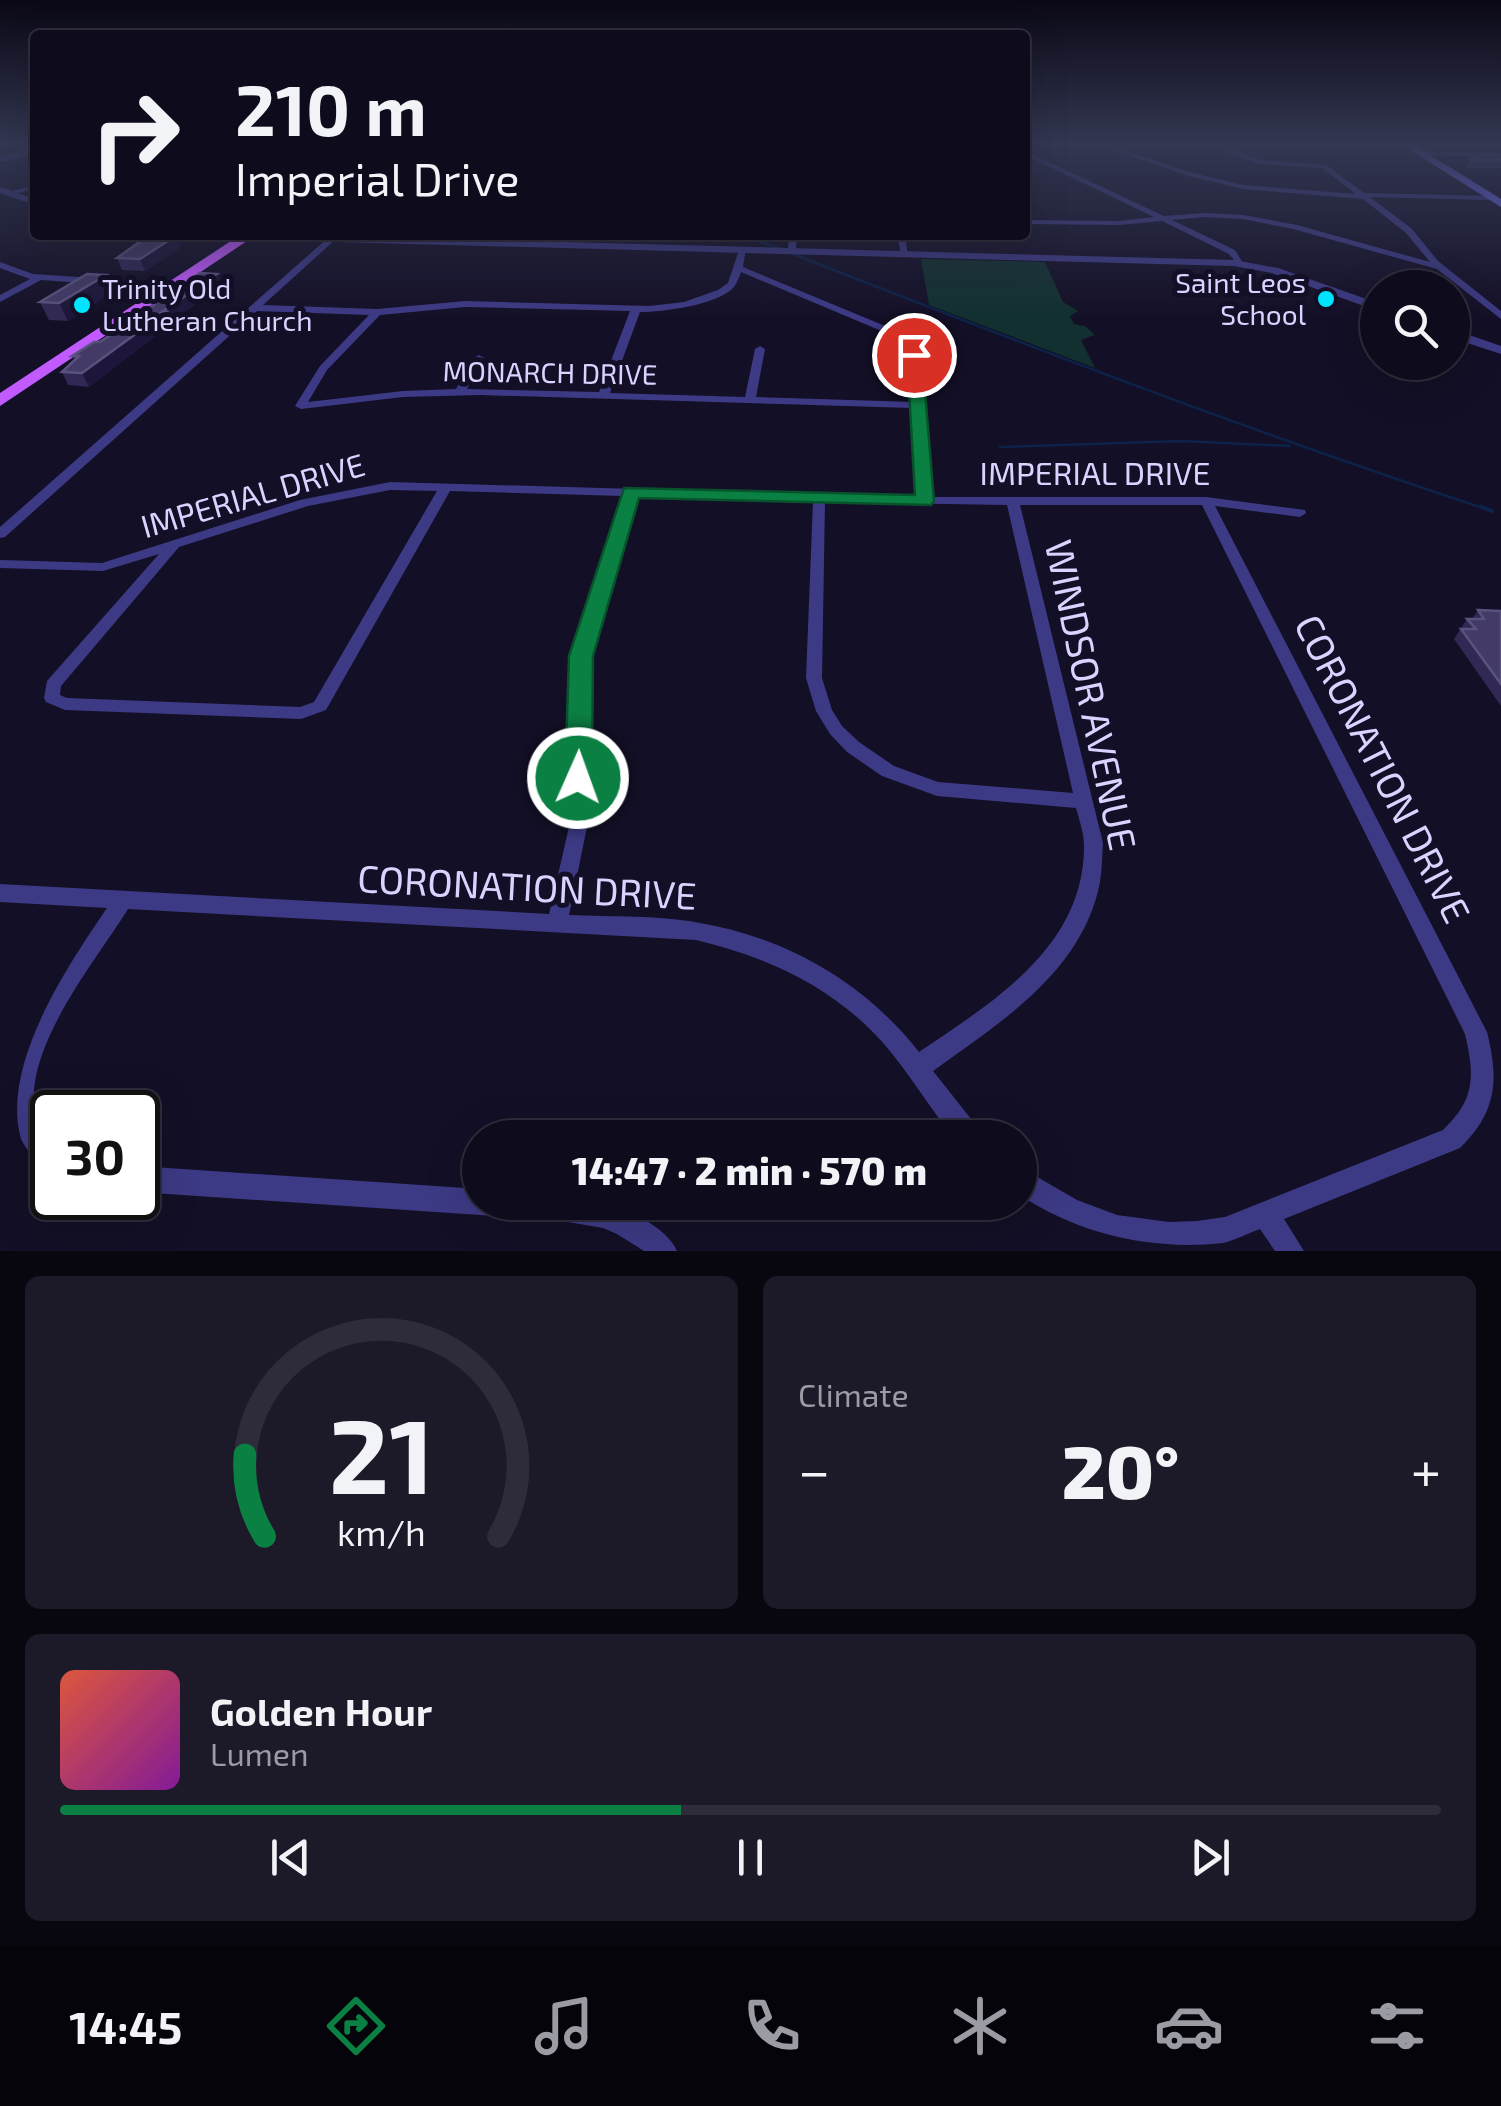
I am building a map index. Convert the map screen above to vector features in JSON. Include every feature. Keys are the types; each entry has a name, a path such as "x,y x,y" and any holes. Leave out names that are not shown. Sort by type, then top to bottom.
{"main road":[{"path":"0,385 155,285 233,240"},
{"path":"0,401 234,240"}],"street":[{"path":"1132,203 1232,252 1239,264"},
{"path":"1373,203 1501,316"},
{"path":"1030,222 1204,215 1266,220 1440,266"},
{"path":"0,534 331,240"},
{"path":"369,240 1239,264 1274,270 1360,301"},
{"path":"792,251 793,240"},
{"path":"903,240 905,254"},
{"path":"256,308 377,312 464,304 636,309 698,301 732,284 743,250"},
{"path":"0,265 40,278 155,285"},
{"path":"738,268 896,336 914,355 924,501"},
{"path":"0,300 40,278"},
{"path":"604,396 636,309"},
{"name":"MONARCH DRIVE","path":"377,312 313,384 301,406 402,394 459,393 920,405"},
{"path":"1470,339 1501,350"},
{"path":"750,400 760,349"},
{"path":"459,393 479,358"},
{"name":"IMPERIAL DRIVE","path":"0,564 102,568 305,503 390,486 924,501 1206,501 1300,513"},
{"path":"174,544 53,684 52,698 65,704 301,713 320,706 446,487"},
{"path":"557,924 578,827 581,656 631,492"},
{"path":"819,498 814,678 824,711 836,730 879,765 938,789 1084,801"},
{"name":"WINDSOR AVENUE","path":"918,1068 1020,993 1046,969 1082,916 1094,865 1094,843 1013,501"},
{"name":"CORONATION DRIVE","path":"1037,1191 1078,1216 1150,1236 1188,1236 1225,1230 1451,1138 1468,1124 1480,1106 1485,1084 1484,1058 1476,1032 1206,501"},
{"name":"CORONATION DRIVE","path":"0,893 696,931 762,947 824,978 858,1003 918,1068 957,1120"},
{"path":"30,1127 22,1107 27,1061 38,1035 123,900"},
{"path":"160,1180 462,1201"},
{"path":"1265,1213 1290,1251"},
{"path":"620,1220 640,1230 664,1251"}],"green space":[{"path":"921,259 1045,262 1063,302 1078,311 1070,316 1074,324 1085,326 1095,335 1081,340 1095,368 929,305"}],"building":[{"path":"142,240 169,240 140,259 117,258"},
{"path":"200,273 217,274 82,373 62,372 79,356 72,356 100,342"},
{"path":"87,274 106,275 59,303 40,302"},
{"path":"1478,610 1501,611 1501,684 1461,629 1476,629 1467,619 1484,619"}],"waterway":[{"path":"756,240 778,248"},
{"path":"793,254 1226,419 1489,510"},
{"path":"1000,447 1181,441 1290,446"},
{"path":"1481,507 1492,511"}],"place":[{"name":"Saint Leos School","path":"1326,299"},
{"name":"Trinity Old Lutheran Church","path":"82,305"}],"route":[{"path":"578,778 581,656 631,492 924,501 914,355"}]}
